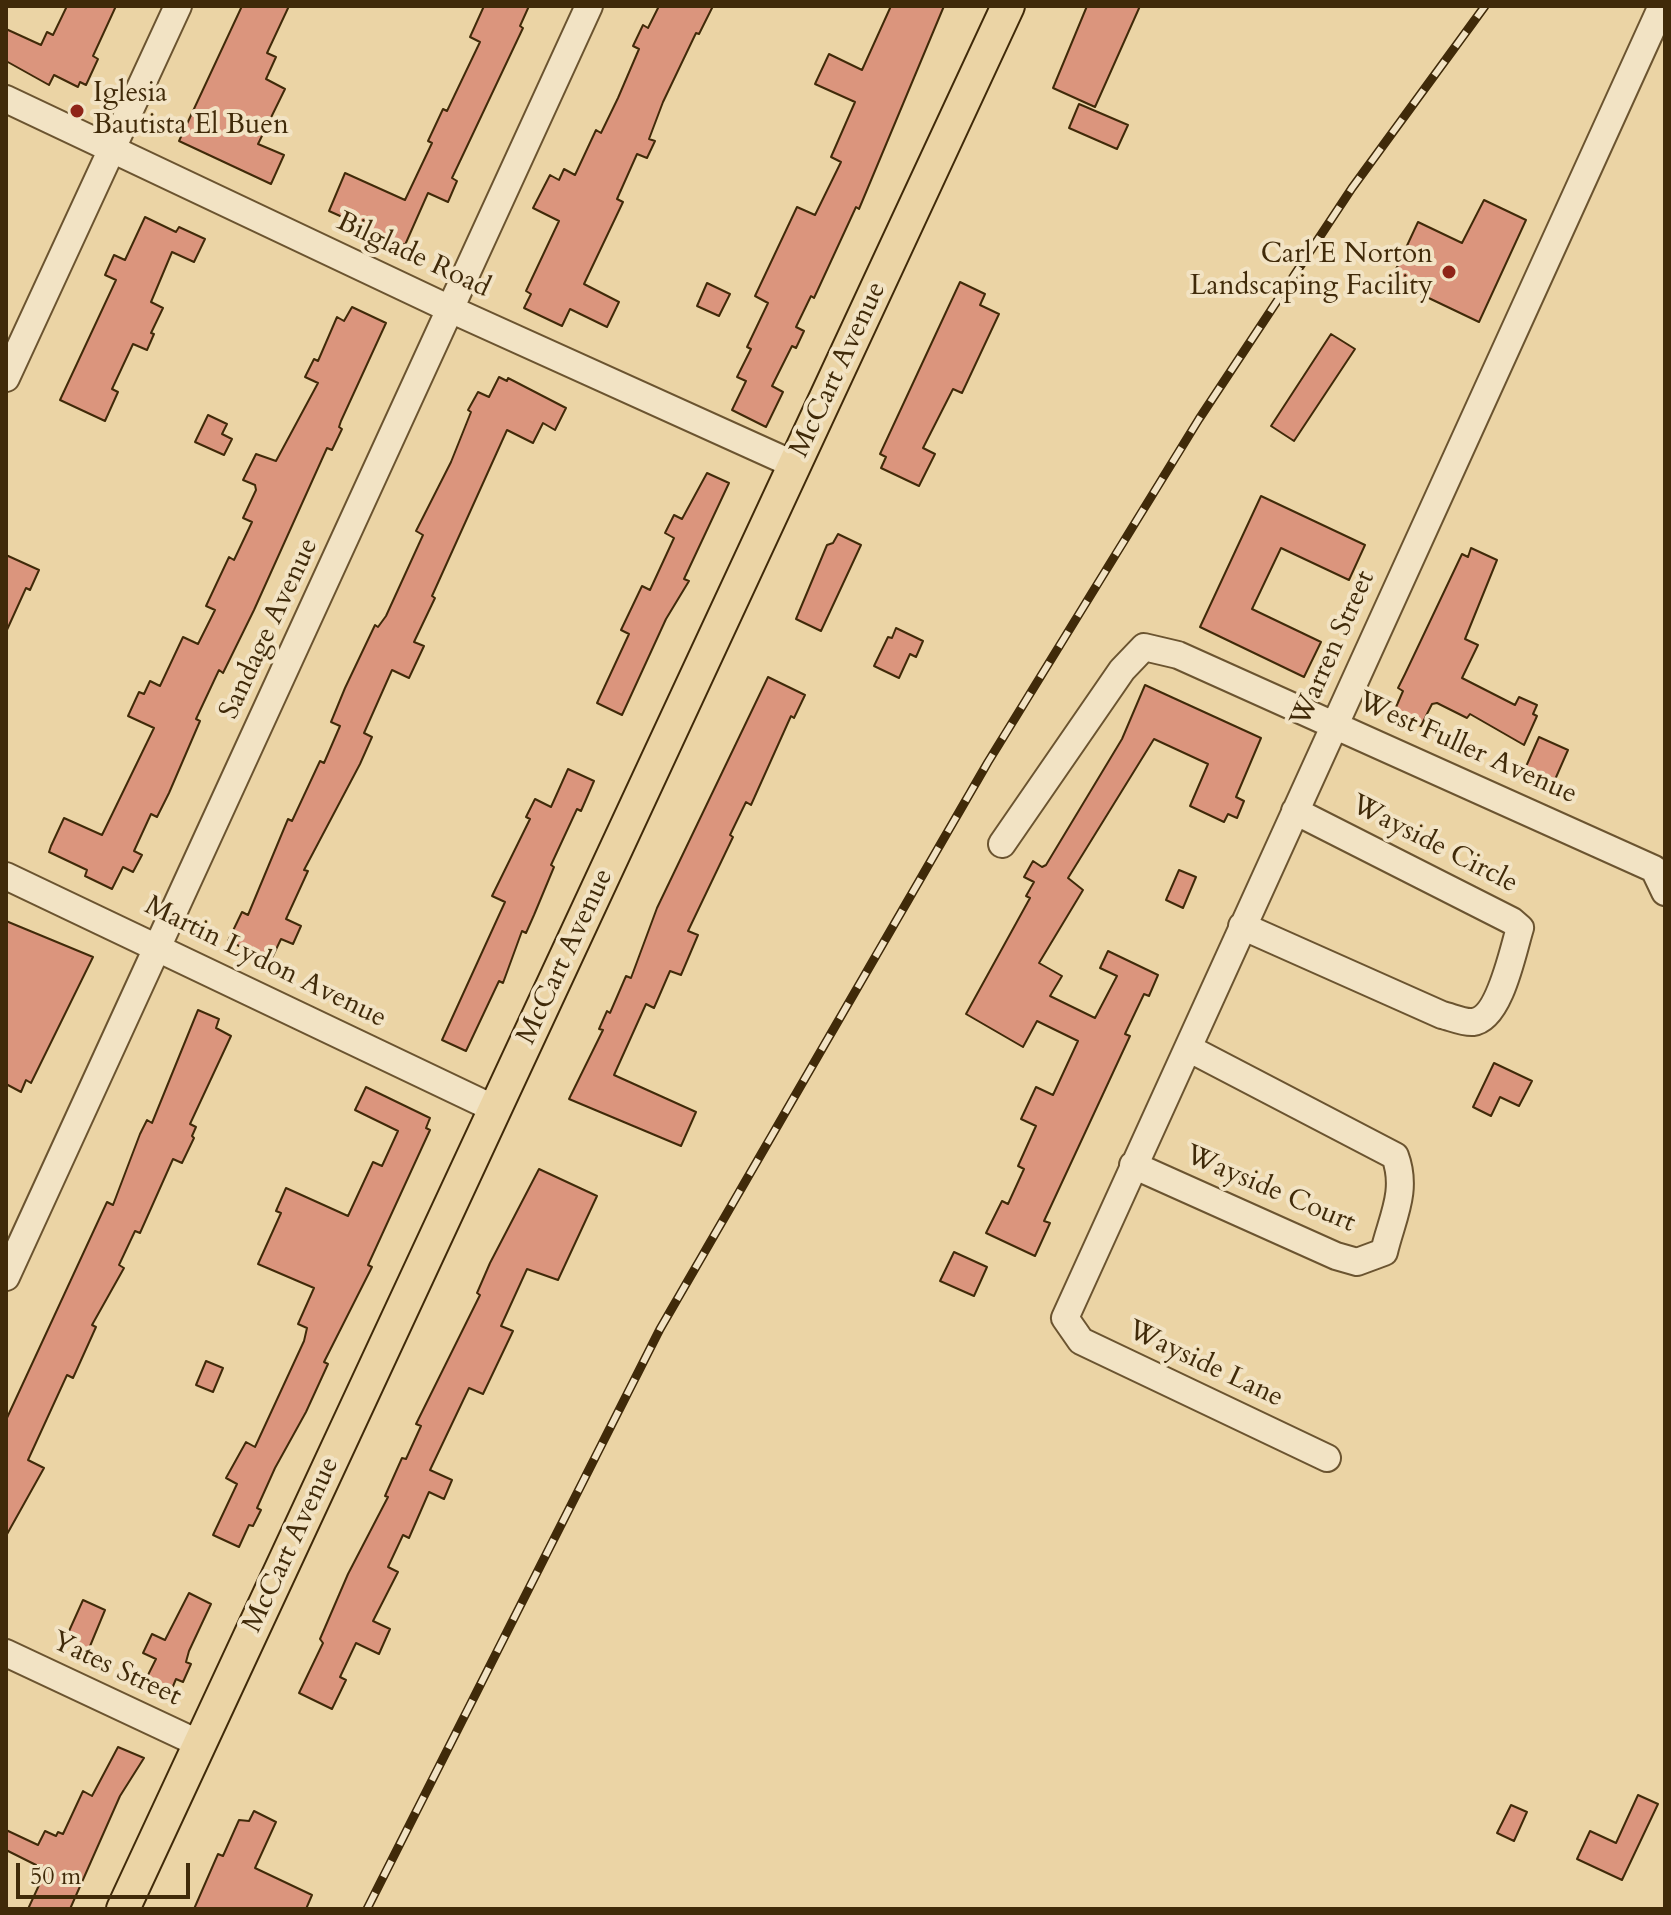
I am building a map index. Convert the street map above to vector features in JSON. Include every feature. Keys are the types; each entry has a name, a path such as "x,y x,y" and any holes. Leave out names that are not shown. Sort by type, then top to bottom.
{"main road":[{"name":"McCart Avenue","path":"123,1909 1008,6"}],"street":[{"path":"6,378 178,6"},
{"name":"Sandage Avenue","path":"6,1277 589,6"},
{"name":"Warren Street","path":"1065,1318 1662,6"},
{"name":"Bilglade Road","path":"6,99 450,309 795,465"},
{"name":"West Fuller Avenue","path":"1002,844 1122,670 1144,647 1178,655 1654,869 1665,892"},
{"name":"Wayside Circle","path":"1242,926 1442,1015 1472,1022 1483,1018 1501,993 1520,928 1512,921 1295,811"},
{"name":"Martin Lydon Avenue","path":"6,876 495,1109"},
{"name":"Wayside Court","path":"1133,1165 1336,1256 1357,1262 1384,1252 1401,1200 1402,1174 1395,1156 1188,1048"},
{"name":"Wayside Lane","path":"1065,1318 1081,1341 1327,1458"},
{"name":"Yates Street","path":"6,1653 200,1744"}],"building":[{"path":"67,6 116,6 93,56 98,59 86,85 80,82 78,87 54,75 49,85 6,61 6,29 41,45 47,32 53,35"},
{"path":"242,6 289,6 267,53 276,57 266,79 285,89 258,144 284,155 271,184 179,141"},
{"path":"484,6 529,6 520,26 523,28 452,178 457,181 448,202 428,193 405,245 329,211 345,173 405,200 432,143 428,141 443,109 447,111 480,42 470,37"},
{"path":"659,6 713,6 699,34 696,33 663,102 649,139 655,141 647,158 637,154 617,199 623,202 584,284 619,302 607,327 570,309 562,326 524,308 531,294 526,291 559,221 533,208 550,175 559,180 564,169 575,175 596,130 601,133 618,98 639,49 633,46 643,25 648,28"},
{"path":"891,6 944,6 859,209 856,207 814,298 811,296 796,327 804,331 796,348 792,346 772,386 783,392 766,427 732,410 746,381 737,377 751,349 747,347 768,303 755,296 797,207 815,215 841,162 831,157 855,102 815,84 829,54 862,70"},
{"path":"1087,6 1140,6 1095,107 1053,88"},
{"path":"1079,104 1128,125 1117,149 1069,128"},
{"name":"Carl E Norton Landscaping Facility","path":"1484,200 1526,220 1479,322 1391,280 1418,222 1462,243"},
{"path":"145,217 176,232 179,227 205,239 194,262 172,252 151,302 163,308 151,333 154,334 147,350 133,344 112,389 118,392 105,421 60,400 116,280 105,275 114,255 125,260"},
{"path":"960,282 985,294 980,305 999,314 962,393 953,389 923,448 935,454 919,486 881,468 886,457 880,454"},
{"path":"707,283 730,294 719,316 697,306"},
{"path":"352,307 386,323 341,421 339,427 342,429 332,450 327,448 254,610 223,673 219,670 196,719 200,721 169,793 157,817 151,814 134,851 142,855 133,872 123,867 112,889 85,876 87,870 49,852 51,846 64,818 102,835 154,728 128,716 139,692 144,694 150,681 160,686 183,637 198,644 215,610 206,606 229,557 234,560 252,522 243,518 256,490 255,485 243,480 256,454 276,461 318,383 305,377 314,359 318,361 337,317 344,321"},
{"path":"1331,334 1355,349 1294,441 1271,426"},
{"path":"499,377 507,381 508,378 566,408 555,430 543,423 533,443 507,430 414,642 424,646 409,678 392,670 364,733 372,737 304,870 308,871 286,919 301,926 293,944 281,939 271,960 228,941 242,912 248,915 288,819 292,821 320,761 324,763 340,726 331,722 375,625 378,627 386,616 423,535 416,531 451,462 471,412 468,410 478,392 489,397"},
{"path":"208,415 227,424 222,434 232,439 224,455 195,442"},
{"path":"707,473 729,483 684,579 689,581 666,619 622,715 597,703 629,634 621,630 642,586 650,590 674,538 665,533 674,515 682,519"},
{"path":"1261,496 1365,545 1349,580 1281,548 1252,609 1321,642 1304,677 1200,627"},
{"path":"838,534 861,545 821,631 796,619 827,545 833,543"},
{"path":"1471,548 1497,560 1465,639 1478,645 1462,678 1515,705 1519,697 1537,705 1533,714 1537,716 1524,745 1470,714 1467,718 1437,703 1432,704 1421,726 1393,714 1403,691 1398,688 1462,554 1468,557"},
{"path":"6,555 39,570 30,590 26,588 6,632"},
{"path":"896,628 923,641 916,657 910,654 899,678 874,666 888,637 892,638"},
{"path":"768,677 805,695 794,718 791,716 751,805 746,802 730,835 733,837 688,931 698,935 681,975 670,971 654,1008 646,1004 614,1075 696,1112 681,1146 569,1099 603,1030 599,1029 607,1011 610,1013 626,976 631,978 657,908"},
{"path":"1145,685 1261,738 1236,797 1244,801 1237,818 1228,814 1224,822 1190,806 1208,764 1154,739 1068,878 1083,890 1039,963 1062,976 1050,996 1095,1018 1117,976 1100,968 1108,951 1158,975 1149,996 1144,994 1125,1034 1130,1036 1044,1221 1050,1223 1035,1256 986,1233 1002,1201 1008,1204 1024,1169 1018,1166 1036,1126 1021,1119 1036,1087 1053,1095 1078,1041 1037,1021 1023,1047 966,1014 1030,898 1026,896 1034,882 1024,877 1033,861 1042,867 1046,865 1122,739"},
{"path":"1539,737 1568,750 1550,791 1521,778"},
{"path":"568,769 594,781 551,865 554,867 526,933 522,931 503,983 499,981 466,1051 442,1040 505,902 492,896 530,819 526,817 535,799 551,807"},
{"path":"1179,870 1196,877 1183,908 1166,900"},
{"path":"6,921 93,957 31,1083 26,1080 21,1092 6,1084"},
{"path":"198,1010 219,1019 216,1028 231,1036 190,1124 196,1127 194,1138 182,1163 173,1159 140,1233 135,1231 119,1265 124,1268 92,1325 96,1327 73,1378 67,1375 28,1460 44,1468 6,1536 6,1420 107,1202 113,1205 140,1134 147,1120 152,1123"},
{"path":"1494,1063 1532,1081 1519,1106 1500,1097 1491,1116 1473,1107"},
{"path":"366,1087 430,1118 426,1128 430,1130 368,1265 372,1267 324,1362 328,1364 275,1468 257,1508 261,1510 253,1526 249,1525 239,1547 213,1535 237,1484 226,1478 246,1442 255,1447 304,1341 307,1328 298,1324 314,1288 258,1264 281,1213 276,1211 286,1188 348,1216 373,1162 382,1166 398,1131 355,1110"},
{"path":"539,1169 597,1196 558,1280 527,1269 501,1326 513,1331 483,1394 469,1388 430,1470 452,1480 444,1499 429,1492 409,1538 403,1535 388,1567 398,1572 373,1621 390,1629 379,1654 356,1643 340,1677 346,1680 332,1709 299,1693 323,1643 320,1639 348,1574 388,1497 385,1496 402,1458 406,1459 421,1426 416,1424 480,1295 477,1293 490,1263"},
{"path":"954,1252 987,1267 974,1296 940,1281"},
{"path":"206,1361 223,1368 213,1392 196,1385"},
{"path":"189,1593 211,1604 189,1651 186,1662 191,1664 183,1682 176,1679 171,1691 146,1679 156,1659 143,1653 152,1634 165,1640"},
{"path":"83,1600 105,1610 88,1651 65,1640"},
{"path":"118,1747 144,1758 120,1796 70,1909 28,1909 46,1870 6,1850 6,1830 38,1845 45,1831 56,1836 58,1832 63,1834 83,1791 92,1796"},
{"path":"1638,1795 1658,1804 1622,1880 1577,1859 1590,1831 1616,1843"},
{"path":"1511,1805 1527,1812 1514,1841 1497,1833"},
{"path":"254,1811 276,1822 255,1868 312,1895 306,1909 194,1909 218,1854 223,1856 239,1820 249,1821"}],"railway":[{"path":"367,1909 660,1329 988,762 1199,419 1352,188 1485,6"}],"place":[{"name":"Iglesia Bautista El Buen","path":"77,111"},
{"name":"Carl E Norton Landscaping Facility","path":"1449,272"}]}
